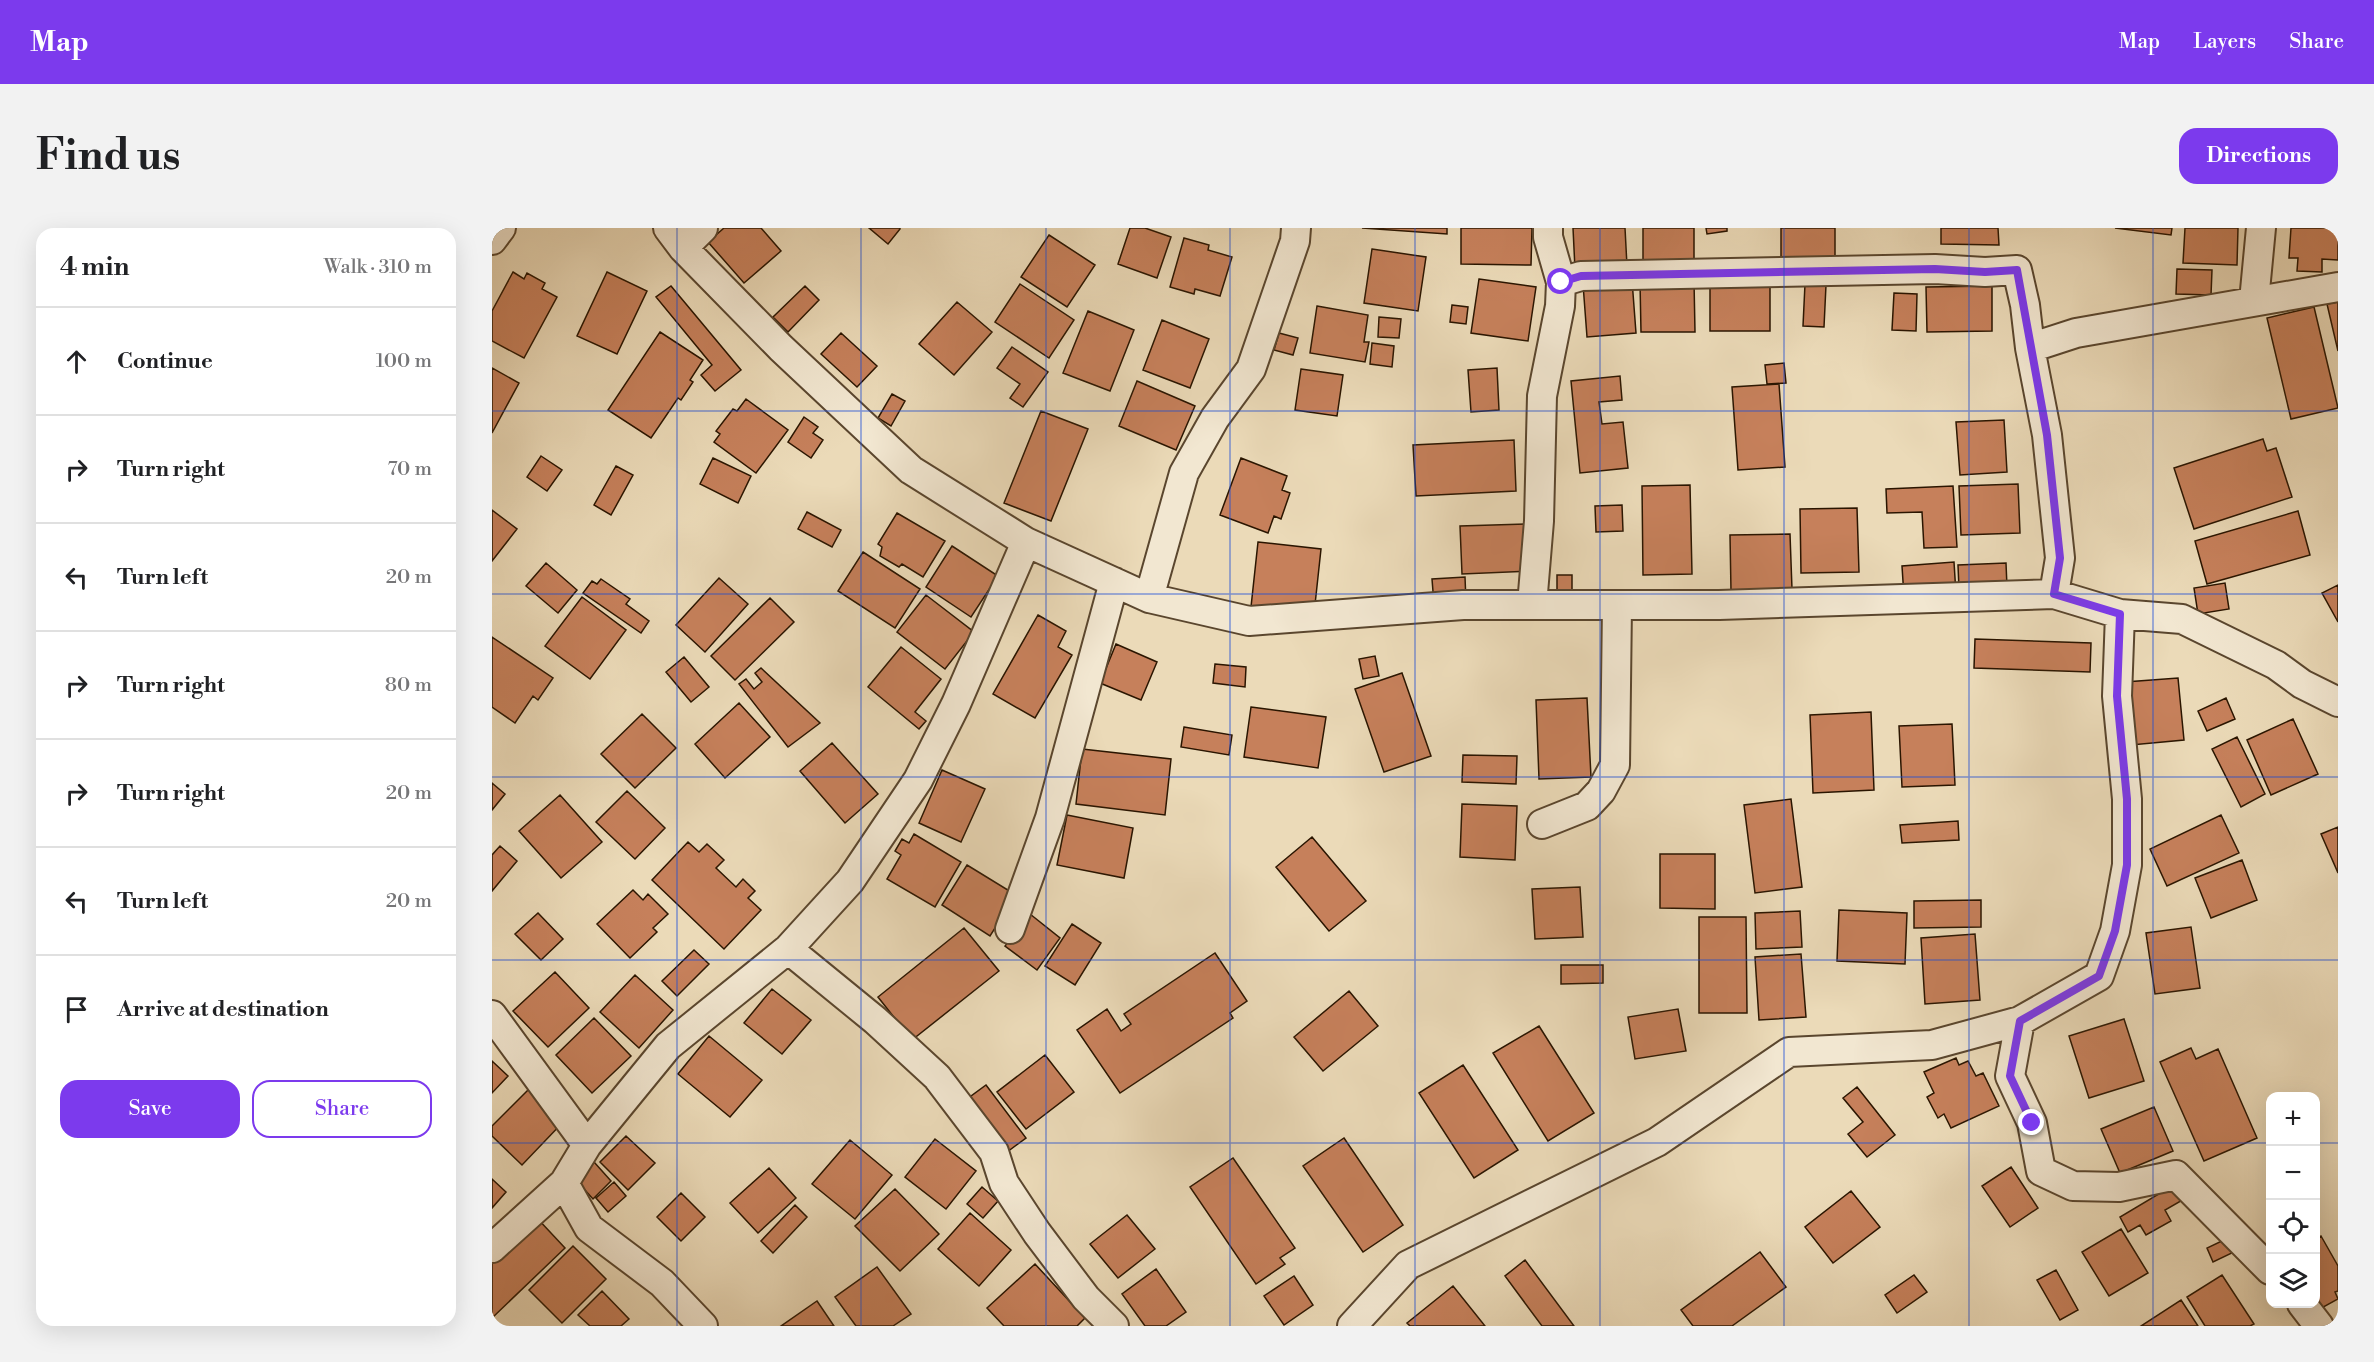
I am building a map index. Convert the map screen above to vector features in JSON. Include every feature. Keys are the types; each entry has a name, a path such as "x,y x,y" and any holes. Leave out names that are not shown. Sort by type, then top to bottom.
{"street":[{"path":"492,240 501,228"},
{"path":"704,228 675,238 781,348 911,470 1026,542 1149,598 1249,621 1462,605 1719,605 2054,594 2120,614 2182,619 2277,665 2302,684 2338,702"},
{"path":"1149,598 1184,473 1215,418 1251,369 1295,241 1296,228"},
{"path":"1532,605 1539,521 1542,396 1560,306 1561,282 1548,237 1548,228"},
{"path":"2254,301 2261,228"},
{"path":"1561,282 1581,276 1935,269 1985,272 2017,270 2047,435 2060,558 2054,594"},
{"path":"2030,348 2076,333 2338,286"},
{"path":"492,1248 564,1183 587,1146 668,1046 788,949 850,880 918,780 956,704 1026,542"},
{"path":"1010,929 1050,818 1114,582"},
{"path":"1542,824 1587,806 1601,791 1615,765 1617,604"},
{"path":"1352,1326 1408,1265 1657,1142 1790,1052 1932,1045 2020,1021 2099,976 2115,931 2127,865 2127,799 2117,696 2120,614"},
{"path":"788,949 875,1020 937,1077 994,1152 1004,1183 1038,1233 1086,1298 1114,1326"},
{"path":"492,1015 587,1146"},
{"path":"2020,1021 2010,1076 2032,1123 2041,1171 2073,1186 2119,1187 2176,1175 2266,1265"},
{"path":"564,1183 590,1228 662,1283 703,1326"},
{"path":"2305,1308 2319,1326"}],"building":[{"path":"724,228 761,228 781,251 744,283 708,242"},
{"path":"869,228 900,228 900,229 888,244"},
{"path":"1130,228 1145,228 1171,237 1157,278 1118,264"},
{"path":"1362,228 1447,228 1447,234"},
{"path":"1461,228 1532,228 1531,265 1461,264"},
{"path":"1573,228 1625,228 1627,266 1575,269"},
{"path":"1643,228 1694,228 1694,263 1643,263"},
{"path":"1706,228 1727,228 1727,231 1707,234"},
{"path":"1781,228 1835,228 1835,265 1781,265"},
{"path":"1941,228 1998,228 1999,245 1941,244"},
{"path":"2115,228 2172,228 2171,235"},
{"path":"2185,228 2238,228 2237,265 2183,263"},
{"path":"2291,228 2338,228 2338,260 2322,259 2322,272 2297,271 2298,258 2289,258"},
{"path":"1049,235 1095,265 1067,307 1021,277"},
{"path":"1184,238 1209,245 1208,250 1232,257 1220,296 1195,289 1194,294 1170,287"},
{"path":"1372,249 1426,257 1418,311 1364,303"},
{"path":"2177,269 2212,270 2211,295 2176,294"},
{"path":"513,272 524,279 527,273 545,283 542,289 557,297 524,358 492,341 492,311"},
{"path":"607,272 647,291 617,354 577,336"},
{"path":"1479,279 1536,287 1528,341 1471,333"},
{"path":"1632,280 1636,333 1587,337 1583,284"},
{"path":"1694,281 1695,332 1641,332 1640,282"},
{"path":"1020,284 1074,320 1049,358 995,322"},
{"path":"1710,284 1770,284 1770,331 1710,331"},
{"path":"1805,284 1826,285 1824,327 1803,326"},
{"path":"671,286 741,370 715,391 701,375 712,365 656,297"},
{"path":"805,286 819,300 788,332 773,317"},
{"path":"1992,286 1992,331 1927,332 1926,287"},
{"path":"1894,293 1917,294 1916,331 1892,330"},
{"path":"957,302 992,332 954,375 919,344"},
{"path":"2338,302 2338,351 2327,304"},
{"path":"1452,305 1468,307 1466,324 1450,322"},
{"path":"1317,306 1368,315 1364,342 1369,342 1365,362 1310,353"},
{"path":"2314,307 2338,408 2291,419 2267,318"},
{"path":"1088,311 1134,330 1110,391 1063,373"},
{"path":"1379,317 1401,319 1399,338 1378,337"},
{"path":"1162,320 1209,339 1190,388 1143,370"},
{"path":"660,332 703,360 690,380 693,382 681,400 678,398 651,438 608,410"},
{"path":"841,333 877,366 857,387 821,354"},
{"path":"1279,333 1298,338 1293,355 1274,350"},
{"path":"1372,343 1394,346 1392,367 1370,364"},
{"path":"1012,347 1048,372 1023,407 1010,398 1020,384 997,368"},
{"path":"1784,363 1786,383 1767,384 1765,365"},
{"path":"492,368 519,383 492,433"},
{"path":"1497,368 1499,410 1471,412 1468,370"},
{"path":"1301,369 1343,375 1337,416 1295,410"},
{"path":"1620,376 1622,400 1599,402 1602,424 1623,422 1628,468 1580,473 1571,381"},
{"path":"1137,381 1195,406 1176,450 1119,426"},
{"path":"1779,384 1785,467 1738,470 1732,387"},
{"path":"892,394 905,401 891,426 878,418"},
{"path":"746,399 788,430 756,473 714,442 720,434 716,431 733,409 737,411"},
{"path":"1041,411 1088,429 1051,521 1004,503"},
{"path":"804,417 818,427 813,433 823,440 811,458 788,442"},
{"path":"2004,420 2007,472 1960,475 1956,422"},
{"path":"2263,439 2267,451 2276,448 2292,497 2194,529 2174,468"},
{"path":"1514,440 1516,491 1416,496 1413,445"},
{"path":"541,456 562,470 547,491 527,477"},
{"path":"713,458 751,476 738,503 700,484"},
{"path":"1241,458 1287,476 1282,490 1290,493 1281,519 1274,516 1268,533 1220,515"},
{"path":"616,466 633,475 611,515 594,505"},
{"path":"2018,484 2020,533 1961,535 1959,486"},
{"path":"1690,485 1692,574 1643,575 1642,486"},
{"path":"1953,486 1957,547 1924,548 1922,512 1887,513 1886,489"},
{"path":"1622,505 1623,531 1596,532 1595,506"},
{"path":"1857,508 1859,572 1801,573 1800,509"},
{"path":"492,510 517,529 492,561"},
{"path":"2298,511 2310,555 2207,584 2195,541"},
{"path":"807,512 841,530 832,547 798,529"},
{"path":"897,513 945,541 923,577 902,564 899,567 880,556 882,547 878,544"},
{"path":"1528,524 1530,571 1462,574 1460,526"},
{"path":"1790,534 1792,589 1731,591 1730,535"},
{"path":"1258,542 1321,549 1314,614 1251,607"},
{"path":"952,546 998,576 971,617 926,587"},
{"path":"863,552 920,589 895,628 838,591"},
{"path":"1954,562 1956,594 1904,597 1902,566"},
{"path":"546,563 577,590 558,613 526,586"},
{"path":"2006,563 2007,587 1959,589 1958,565"},
{"path":"1557,575 1572,575 1572,593 1557,593"},
{"path":"1465,577 1466,602 1434,604 1432,579"},
{"path":"719,578 748,604 705,652 676,625"},
{"path":"601,579 630,599 626,604 649,621 641,633 583,593 592,581 597,584"},
{"path":"2225,583 2229,609 2198,614 2194,588"},
{"path":"2338,585 2338,622 2322,593"},
{"path":"926,595 974,632 945,669 897,632"},
{"path":"582,597 626,630 590,679 545,646"},
{"path":"770,598 794,622 735,680 711,656"},
{"path":"1038,615 1066,631 1058,647 1072,655 1035,718 993,694"},
{"path":"492,637 553,678 538,700 533,696 515,723 492,707"},
{"path":"1975,639 2091,643 2090,672 1974,668"},
{"path":"1116,644 1157,662 1141,700 1100,683"},
{"path":"901,647 941,679 915,712 926,721 919,729 868,687"},
{"path":"1375,656 1379,676 1363,679 1359,659"},
{"path":"684,657 709,687 691,702 666,672"},
{"path":"1215,664 1246,667 1245,687 1213,683"},
{"path":"761,668 820,723 788,747 739,684 746,679 754,689 762,682 755,673"},
{"path":"1402,673 1431,756 1384,772 1355,689"},
{"path":"2178,678 2184,740 2131,745 2125,682"},
{"path":"1587,698 1591,777 1539,779 1536,700"},
{"path":"2226,698 2235,719 2207,731 2198,711"},
{"path":"739,703 770,737 725,778 695,744"},
{"path":"1251,707 1326,717 1318,768 1244,757"},
{"path":"1871,712 1874,790 1813,793 1810,715"},
{"path":"642,714 676,748 635,788 601,754"},
{"path":"2293,719 2318,774 2271,795 2247,740"},
{"path":"1952,724 1955,785 1902,787 1899,726"},
{"path":"1184,727 1232,735 1229,755 1181,747"},
{"path":"2237,737 2265,794 2241,807 2212,749"},
{"path":"832,743 878,794 845,823 800,771"},
{"path":"1082,749 1171,759 1165,815 1076,804"},
{"path":"1463,755 1517,756 1516,784 1462,782"},
{"path":"942,770 985,789 961,842 919,823"},
{"path":"492,783 505,794 492,810"},
{"path":"627,791 665,828 635,859 596,822"},
{"path":"560,795 602,842 561,878 519,831"},
{"path":"1791,799 1802,887 1755,893 1744,805"},
{"path":"1462,804 1517,806 1515,860 1460,857"},
{"path":"1067,815 1133,828 1124,878 1057,865"},
{"path":"2221,815 2239,853 2167,886 2150,849"},
{"path":"1958,821 1959,840 1902,843 1900,825"},
{"path":"2338,827 2338,873 2321,834"},
{"path":"914,834 961,862 935,907 887,879 901,855 895,851 902,839 909,843"},
{"path":"1312,837 1366,901 1329,931 1276,867"},
{"path":"688,842 699,852 707,844 724,860 716,868 736,887 743,879 755,891 748,898 761,910 724,949 652,880"},
{"path":"500,846 517,861 492,891 492,855"},
{"path":"1660,854 1715,854 1715,909 1660,908"},
{"path":"2242,860 2257,900 2211,918 2195,878"},
{"path":"967,865 1016,895 990,936 942,905"},
{"path":"1580,887 1583,937 1535,939 1532,889"},
{"path":"633,890 643,900 648,894 668,914 653,928 657,932 630,958 597,924"},
{"path":"1981,900 1981,927 1914,928 1914,901"},
{"path":"1839,910 1907,913 1905,964 1837,961"},
{"path":"1800,911 1802,947 1756,949 1755,913"},
{"path":"538,913 563,939 541,960 515,934"},
{"path":"1030,914 1060,938 1037,970 1005,946"},
{"path":"1699,917 1746,917 1747,1013 1699,1013"},
{"path":"1072,924 1101,943 1075,985 1045,966"},
{"path":"2191,927 2200,988 2155,994 2146,933"},
{"path":"964,928 999,971 912,1040 878,997"},
{"path":"1975,934 1980,1000 1925,1004 1921,938"},
{"path":"694,950 709,964 677,996 662,981"},
{"path":"1215,953 1247,1001 1230,1013 1233,1018 1120,1093 1077,1030 1107,1009 1121,1031 1131,1024 1124,1014"},
{"path":"1801,954 1806,1017 1759,1020 1755,957"},
{"path":"1561,965 1603,965 1603,983 1561,984"},
{"path":"555,972 589,1008 548,1047 513,1011"},
{"path":"635,975 673,1010 639,1048 600,1012"},
{"path":"772,989 811,1020 782,1054 744,1023"},
{"path":"1349,991 1378,1026 1323,1071 1294,1037"},
{"path":"1678,1009 1686,1051 1635,1059 1628,1017"},
{"path":"594,1018 631,1056 592,1093 556,1055"},
{"path":"2124,1019 2144,1081 2089,1098 2069,1036"},
{"path":"1539,1026 1594,1113 1548,1141 1493,1053"},
{"path":"709,1036 762,1080 730,1117 678,1074"},
{"path":"2191,1048 2196,1059 2218,1049 2257,1138 2204,1161 2160,1062"},
{"path":"1045,1055 1074,1092 1026,1129 997,1092"},
{"path":"1956,1058 1959,1065 1968,1061 1976,1076 1983,1073 1999,1106 1951,1128 1944,1114 1938,1118 1927,1097 1934,1093 1924,1072"},
{"path":"492,1061 508,1076 492,1093"},
{"path":"1463,1065 1518,1150 1474,1178 1419,1093"},
{"path":"986,1085 1026,1138 1003,1155 963,1102"},
{"path":"531,1087 565,1120 522,1165 492,1136 492,1126"},
{"path":"1857,1087 1895,1135 1867,1157 1848,1134 1863,1122 1843,1098"},
{"path":"2154,1107 2173,1151 2120,1173 2101,1129"},
{"path":"626,1136 655,1163 628,1190 600,1162"},
{"path":"1344,1138 1403,1225 1363,1252 1303,1166"},
{"path":"935,1139 976,1171 946,1209 905,1177"},
{"path":"850,1140 892,1175 855,1219 812,1184"},
{"path":"1233,1158 1295,1248 1280,1258 1285,1264 1256,1284 1190,1187"},
{"path":"594,1162 611,1181 593,1199 575,1179"},
{"path":"2011,1167 2038,1208 2010,1227 1982,1186"},
{"path":"769,1168 796,1198 758,1233 730,1203"},
{"path":"492,1179 506,1192 492,1208"},
{"path":"614,1182 626,1196 608,1212 596,1198"},
{"path":"2177,1183 2186,1198 2165,1210 2171,1221 2146,1235 2140,1225 2128,1232 2120,1217"},
{"path":"982,1187 998,1201 983,1218 967,1204"},
{"path":"895,1189 939,1234 900,1271 855,1226"},
{"path":"1851,1191 1880,1227 1833,1263 1805,1227"},
{"path":"681,1193 705,1217 681,1241 657,1217"},
{"path":"795,1205 807,1217 773,1253 761,1241"},
{"path":"970,1213 1011,1250 979,1286 938,1249"},
{"path":"1127,1215 1155,1249 1118,1278 1090,1244"},
{"path":"536,1217 565,1248 492,1318 492,1259"},
{"path":"2121,1229 2148,1273 2109,1296 2082,1252"},
{"path":"2320,1237 2338,1266 2338,1291 2335,1292 2338,1299 2318,1310 2317,1308 2320,1308"},
{"path":"2228,1238 2234,1252 2213,1262 2207,1248"},
{"path":"573,1246 606,1279 562,1323 529,1290"},
{"path":"1760,1252 1786,1287 1732,1326 1693,1326 1681,1310"},
{"path":"1525,1260 1574,1326 1542,1326 1505,1276"},
{"path":"1035,1264 1085,1318 1077,1326 1004,1326 987,1308"},
{"path":"877,1267 911,1314 893,1326 856,1326 835,1297"},
{"path":"1156,1269 1186,1312 1166,1326 1145,1326 1122,1294"},
{"path":"2056,1270 2078,1310 2060,1320 2037,1280"},
{"path":"1914,1275 1927,1292 1897,1313 1885,1295"},
{"path":"2222,1275 2254,1324 2250,1326 2205,1326 2187,1297"},
{"path":"1294,1276 1313,1305 1284,1325 1264,1296"},
{"path":"1453,1286 1485,1326 1410,1326 1407,1323"},
{"path":"602,1291 629,1319 621,1326 590,1326 578,1315"},
{"path":"2181,1300 2198,1326 2141,1326"},
{"path":"817,1301 834,1326 781,1326"}],"route":[{"path":"1561,282 1581,276 1935,269 1985,272 2017,270 2047,435 2060,558 2054,594 2120,614 2117,696 2127,799 2127,865 2115,931 2099,976 2020,1021 2010,1076 2032,1123"}]}
